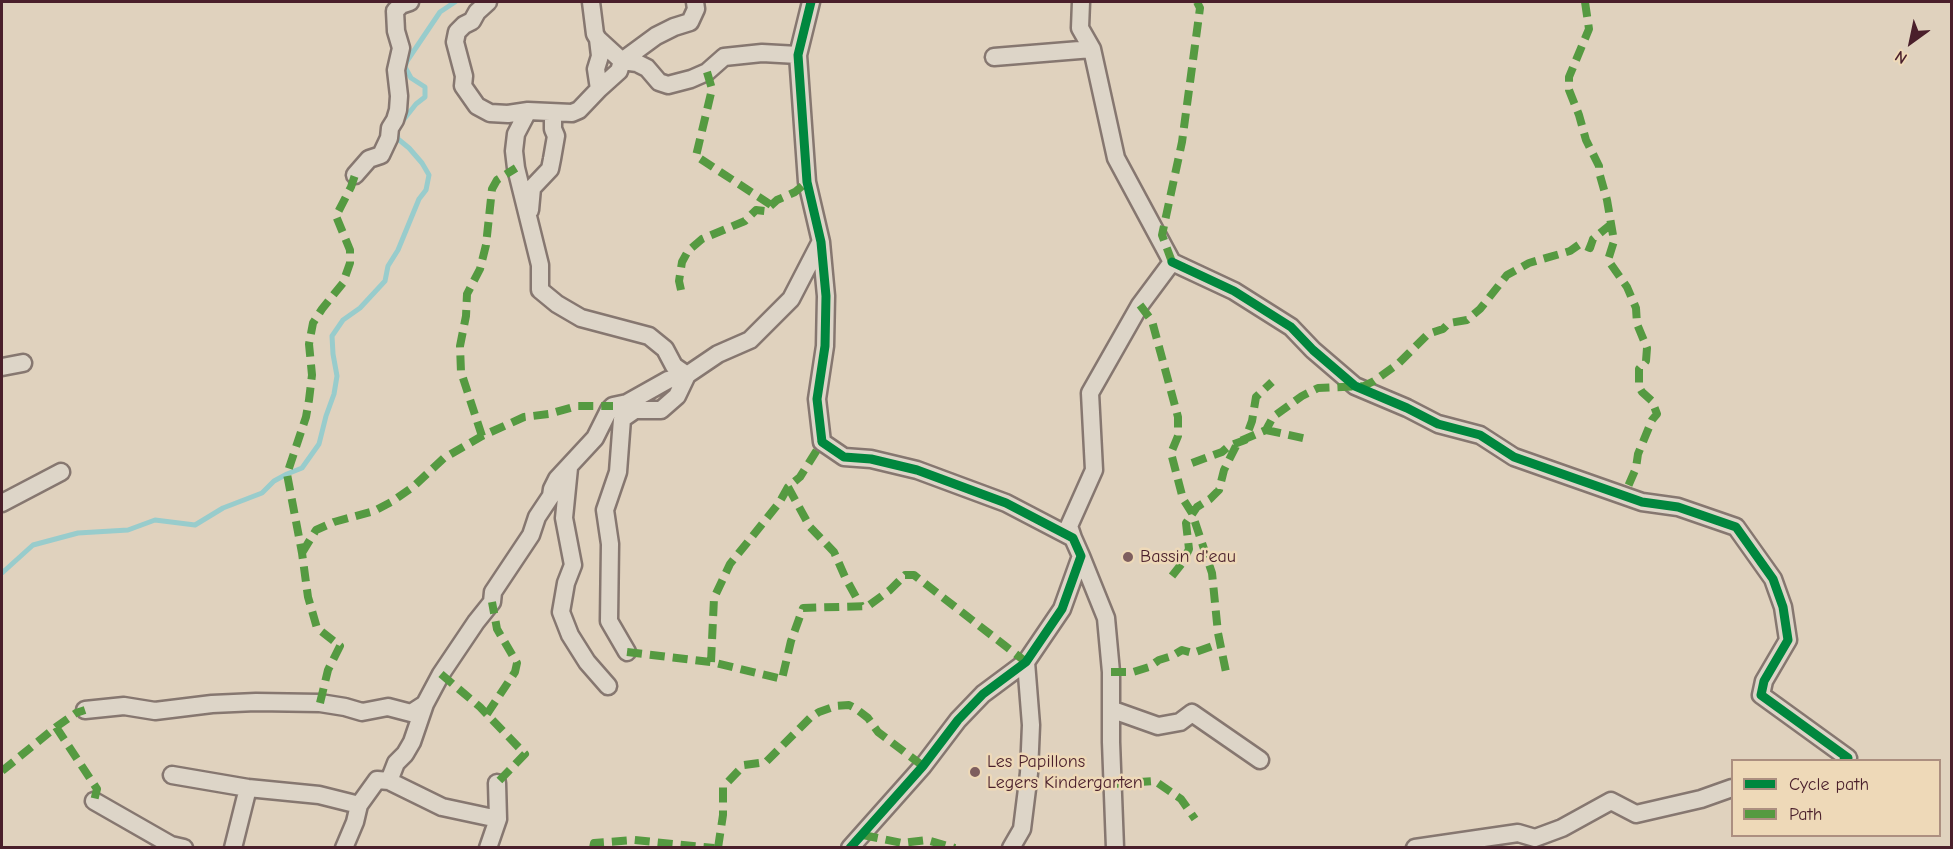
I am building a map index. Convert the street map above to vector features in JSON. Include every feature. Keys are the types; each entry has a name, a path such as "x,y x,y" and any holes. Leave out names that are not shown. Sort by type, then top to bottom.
{"street":[{"path":"355,175 369,159 381,155 395,120 399,96 396,70 401,48 396,31 395,11 401,5 410,2"},
{"path":"488,2 477,12 472,21 457,32 455,42 464,76 463,86 477,106 490,113 508,114 528,111 572,113 579,110 619,72 622,61 656,36 690,22 696,9 695,2"},
{"path":"591,2 595,34 598,39 622,61 638,63 647,68 659,82 668,85 692,79 707,72 724,57 762,53 798,55"},
{"path":"811,2 798,55 807,183 821,242 826,296 825,346 817,399 822,442 844,457 871,459 917,470 1006,503 1073,538"},
{"path":"1081,2 1080,28 1092,49 1116,158 1172,262 1234,291 1292,327 1313,351 1355,386 1438,424 1480,435 1514,457 1642,502 1678,507 1736,527 1773,579 1783,607 1788,640 1764,681 1761,695 1848,758 1846,759"},
{"path":"598,39 600,56 596,69 599,89"},
{"path":"994,57 1092,49"},
{"path":"528,111 516,134 514,151 518,177 540,265 540,290 557,304 581,318 649,336 664,349 674,366 687,375"},
{"path":"528,216 532,203 532,188 550,169 556,136 553,129 553,113"},
{"path":"389,781 396,763 412,742 425,704 441,674 492,602 493,592 531,535 537,517 551,496 557,479 596,438 613,406 627,404 668,380 687,375 718,354 750,340 791,299 821,242"},
{"path":"1115,848 1111,742 1113,710 1106,618 1069,526 1094,470 1090,393 1140,305 1172,262"},
{"path":"2,367 23,363"},
{"path":"627,652 609,621 610,544 605,510 618,472 622,419 635,410 661,410 677,396 687,375"},
{"path":"569,468 564,518 573,565 566,583 561,612 570,635 587,662 608,686"},
{"path":"2,503 61,472"},
{"path":"850,848 923,766 966,711 983,694 1026,662 1062,609 1081,556"},
{"path":"1011,848 1022,829 1029,773 1031,725 1026,662"},
{"path":"85,710 124,706 155,711 212,704 255,702 320,703 345,706 362,712 388,707 411,713 425,704"},
{"path":"1113,710 1158,726 1180,722 1192,713 1260,760"},
{"path":"172,775 248,788 319,795 359,805"},
{"path":"344,848 356,822 359,805 377,780 389,781 442,807 498,819"},
{"path":"488,848 498,819 497,783"},
{"path":"233,848 248,788"},
{"path":"1415,848 1518,833 1535,838 1562,828 1611,801 1636,814 1701,799 1731,788"},
{"path":"94,801 175,847"}],"waterway":[{"path":"401,123 416,104 425,97 425,87 411,78 405,67 407,61 440,12 455,2"},
{"path":"2,573 33,545 78,533 128,530 155,520 195,525 223,508 262,493 274,481 302,468 319,444 334,394 337,376 332,336 343,320 360,308 385,281 388,266 398,250 419,199 426,190 429,175 422,163 398,139 397,132"}],"marked path":[{"path":"1172,262 1162,235 1182,142 1200,8 1197,2"},
{"path":"1585,2 1589,29 1569,77 1569,90 1586,140 1599,166 1607,200 1614,241 1608,260 1627,287 1636,308 1637,324 1647,348 1646,361 1639,369 1639,387 1652,401 1657,414 1652,420 1638,454 1636,468 1625,496"},
{"path":"707,72 712,89 696,156 771,205"},
{"path":"482,436 461,372 460,346 466,316 467,294 480,269 486,245 492,189 497,180 516,168"},
{"path":"320,703 328,670 340,646 317,628 308,597 287,474 306,417 309,400 312,375 309,344 313,323 343,283 350,263 350,250 336,216 355,175"},
{"path":"681,290 679,281 682,262 688,251 702,239 745,221 756,210 765,211 777,200 795,192 807,182"},
{"path":"1172,576 1183,562 1189,549 1186,523 1197,507 1219,490 1224,470 1238,442 1266,430 1273,417 1302,396 1318,388 1364,386 1374,381 1399,363 1428,334 1443,329 1449,323 1467,320 1480,309 1507,275 1529,263 1570,251 1580,244 1590,248 1593,239 1610,225"},
{"path":"1140,305 1152,321 1178,417 1178,436 1171,453 1183,499 1192,513 1212,573 1218,633 1226,672"},
{"path":"1192,463 1222,452 1229,446 1245,440 1252,421 1256,397 1272,382"},
{"path":"302,553 316,530 334,522 374,511 393,501 414,486 444,458 482,436 524,417 549,414 577,406 613,406"},
{"path":"1266,430 1307,439"},
{"path":"711,662 714,598 730,564 779,503 788,487 800,477 822,442"},
{"path":"788,487 810,527 834,552 861,606"},
{"path":"627,652 711,662 782,679 791,641 803,608 868,606 890,590 905,575 914,575 1026,662"},
{"path":"487,714 515,672 517,663 497,629 492,602"},
{"path":"1111,672 1133,672 1149,667 1182,650 1193,653 1221,643"},
{"path":"441,674 480,707 525,754 497,783"},
{"path":"718,848 723,815 723,787 744,765 766,762 810,718 819,712 836,706 849,705 855,708 868,718 878,732 923,766"},
{"path":"2,771 56,727 76,713 85,710"},
{"path":"56,727 97,789 94,801"},
{"path":"1113,784 1155,781 1181,799 1195,819"},
{"path":"863,835 902,843 927,840 955,848"},
{"path":"593,848 594,843 634,840 714,848"}],"cycle path":[{"path":"811,2 798,55 807,182 821,242 826,296 825,346 817,399 822,442 844,457 871,459 917,470 1006,503 1073,538 1081,556 1062,609 1026,662 983,694 958,720 923,766 850,848"},
{"path":"1172,262 1234,291 1291,327 1313,350 1355,386 1438,424 1480,435 1514,457 1642,502 1678,507 1736,527 1773,579 1783,607 1788,640 1764,681 1761,695 1848,758 1846,759"}],"place":[{"name":"Bassin d'eau","path":"1128,557"},
{"name":"Les Papillons Legers Kindergarten","path":"975,772"}]}
